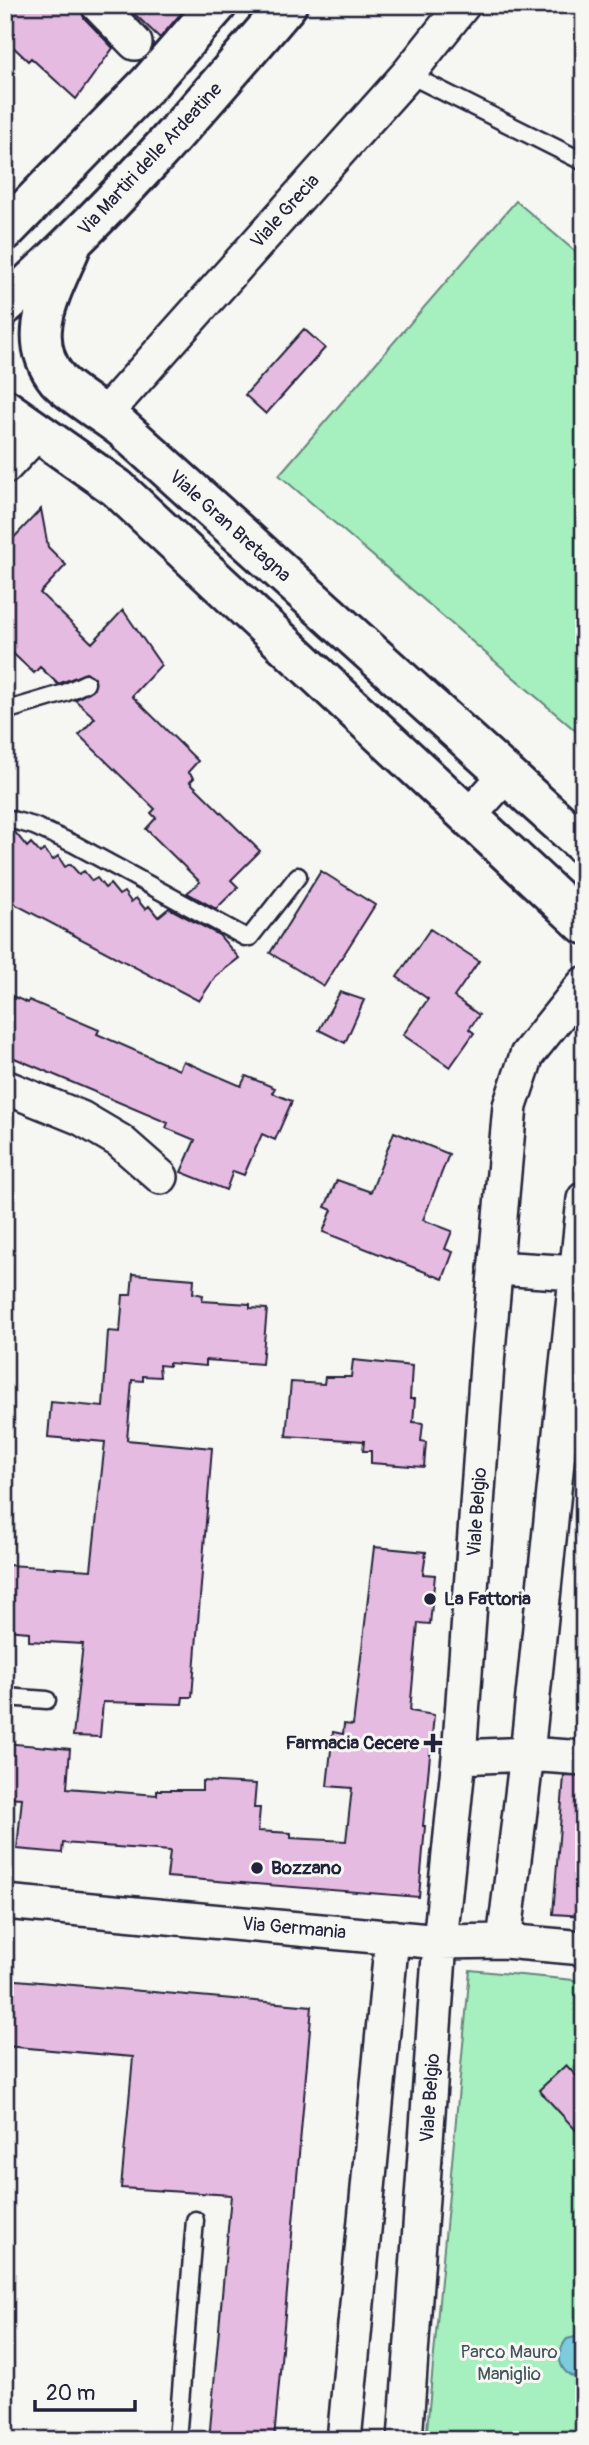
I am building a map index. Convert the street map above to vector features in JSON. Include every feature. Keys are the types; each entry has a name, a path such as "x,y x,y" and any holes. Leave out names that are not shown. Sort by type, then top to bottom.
{"street":[{"path":"98,5 135,43"},
{"path":"5,231 150,82 216,5"},
{"name":"Via Martiri delle Ardeatine","path":"5,305 72,244 192,117 287,5"},
{"name":"Viale Grecia","path":"104,414 408,74 463,5"},
{"name":"Viale Gran Bretagna","path":"72,244 40,321 44,357 59,381 104,414 584,845"},
{"path":"5,409 117,488 584,924"},
{"path":"5,467 37,433"},
{"path":"469,816 506,775"},
{"name":"Viale Belgio","path":"405,2440 440,1942 459,1756 495,1268 510,1106 527,1055 584,984"},
{"path":"5,1087 81,1118 120,1141 161,1177"},
{"path":"504,1941 576,1351 576,1273 584,1199"},
{"path":"495,1268 576,1273"},
{"path":"459,1756 527,1754 584,1758"},
{"name":"Via Germania","path":"5,1902 440,1942 504,1941 584,1948"},
{"path":"344,2440 392,1937"}],"lane":[{"path":"408,74 584,162"},
{"path":"5,711 86,683"},
{"path":"5,818 34,825 74,844 245,937 250,937 298,876"},
{"path":"5,1697 47,1700"},
{"path":"177,2440 195,2220"}],"green space":[{"path":"516,201 584,259 584,738 279,475"},
{"name":"Parco Mauro Maniglio","path":"470,1970 584,1981 584,2440 426,2440"}],"water":[{"path":"584,2335 584,2378 569,2375 564,2370 560,2352 567,2339"}],"building":[{"path":"5,5 79,5 84,18 113,48 76,99 31,58 28,61 5,39"},
{"path":"125,5 188,5 160,38"},
{"path":"304,329 325,348 266,414 245,395"},
{"path":"41,509 48,547 66,565 40,593 92,643 123,610 161,665 132,696 198,761 188,772 194,778 190,782 260,851 231,880 238,887 216,909 187,893 200,882 146,829 156,818 151,813 155,809 79,735 95,718 75,700 94,689 95,678 86,673 58,684 40,667 34,673 5,646 5,547"},
{"path":"5,829 14,831 27,847 31,843 40,853 44,850 53,860 58,856 65,867 70,864 79,874 84,871 92,881 97,878 105,888 110,884 119,895 124,892 131,902 136,898 145,909 149,906 158,917 169,908 219,935 239,958 216,976 199,1001 5,899"},
{"path":"321,871 375,905 324,986 270,953"},
{"path":"430,929 479,961 454,997 479,1015 469,1029 474,1033 450,1067 403,1035 428,999 397,977"},
{"path":"340,992 364,1000 345,1043 319,1030"},
{"path":"5,993 28,1003 29,1000 99,1030 97,1034 179,1070 183,1061 241,1086 246,1076 275,1088 272,1093 292,1101 275,1140 262,1134 244,1175 233,1171 226,1190 181,1172 195,1140 166,1128 168,1123 5,1054"},
{"path":"394,1132 449,1154 423,1220 452,1231 445,1249 453,1252 443,1279 323,1232 332,1210 325,1207 337,1180 371,1192"},
{"path":"133,1274 194,1279 193,1293 203,1295 202,1301 250,1304 250,1308 267,1309 262,1364 206,1360 206,1366 169,1363 169,1366 159,1365 160,1377 143,1376 143,1381 132,1380 127,1440 212,1448 192,1697 183,1697 182,1704 103,1702 100,1737 73,1736 83,1644 29,1641 29,1632 5,1630 8,1565 91,1570 105,1442 48,1437 51,1402 103,1407 108,1331 120,1332 123,1295 131,1295"},
{"path":"353,1360 412,1366 410,1399 415,1399 413,1422 423,1423 421,1441 426,1442 424,1467 371,1463 371,1451 363,1451 364,1441 286,1436 291,1382 324,1384 325,1377 351,1377"},
{"path":"374,1547 426,1552 423,1574 435,1575 430,1624 418,1623 410,1711 434,1715 419,1897 167,1877 170,1851 63,1843 62,1853 17,1849 22,1798 5,1797 5,1743 70,1749 67,1788 157,1795 157,1790 202,1790 202,1781 256,1784 254,1808 260,1808 258,1831 291,1833 291,1838 346,1841 352,1788 327,1786 333,1732 343,1734 344,1724 353,1725"},
{"path":"564,1776 584,1777 584,1916 553,1914"},
{"path":"5,1979 312,2006 274,2440 209,2440 231,2195 121,2188 133,2057 5,2046"},
{"path":"566,2065 584,2084 584,2139 539,2090"}],"place":[{"name":"La Fattoria","path":"430,1599"},
{"name":"Farmacia Cecere","path":"433,1743"},
{"name":"Bozzano","path":"257,1868"}]}
